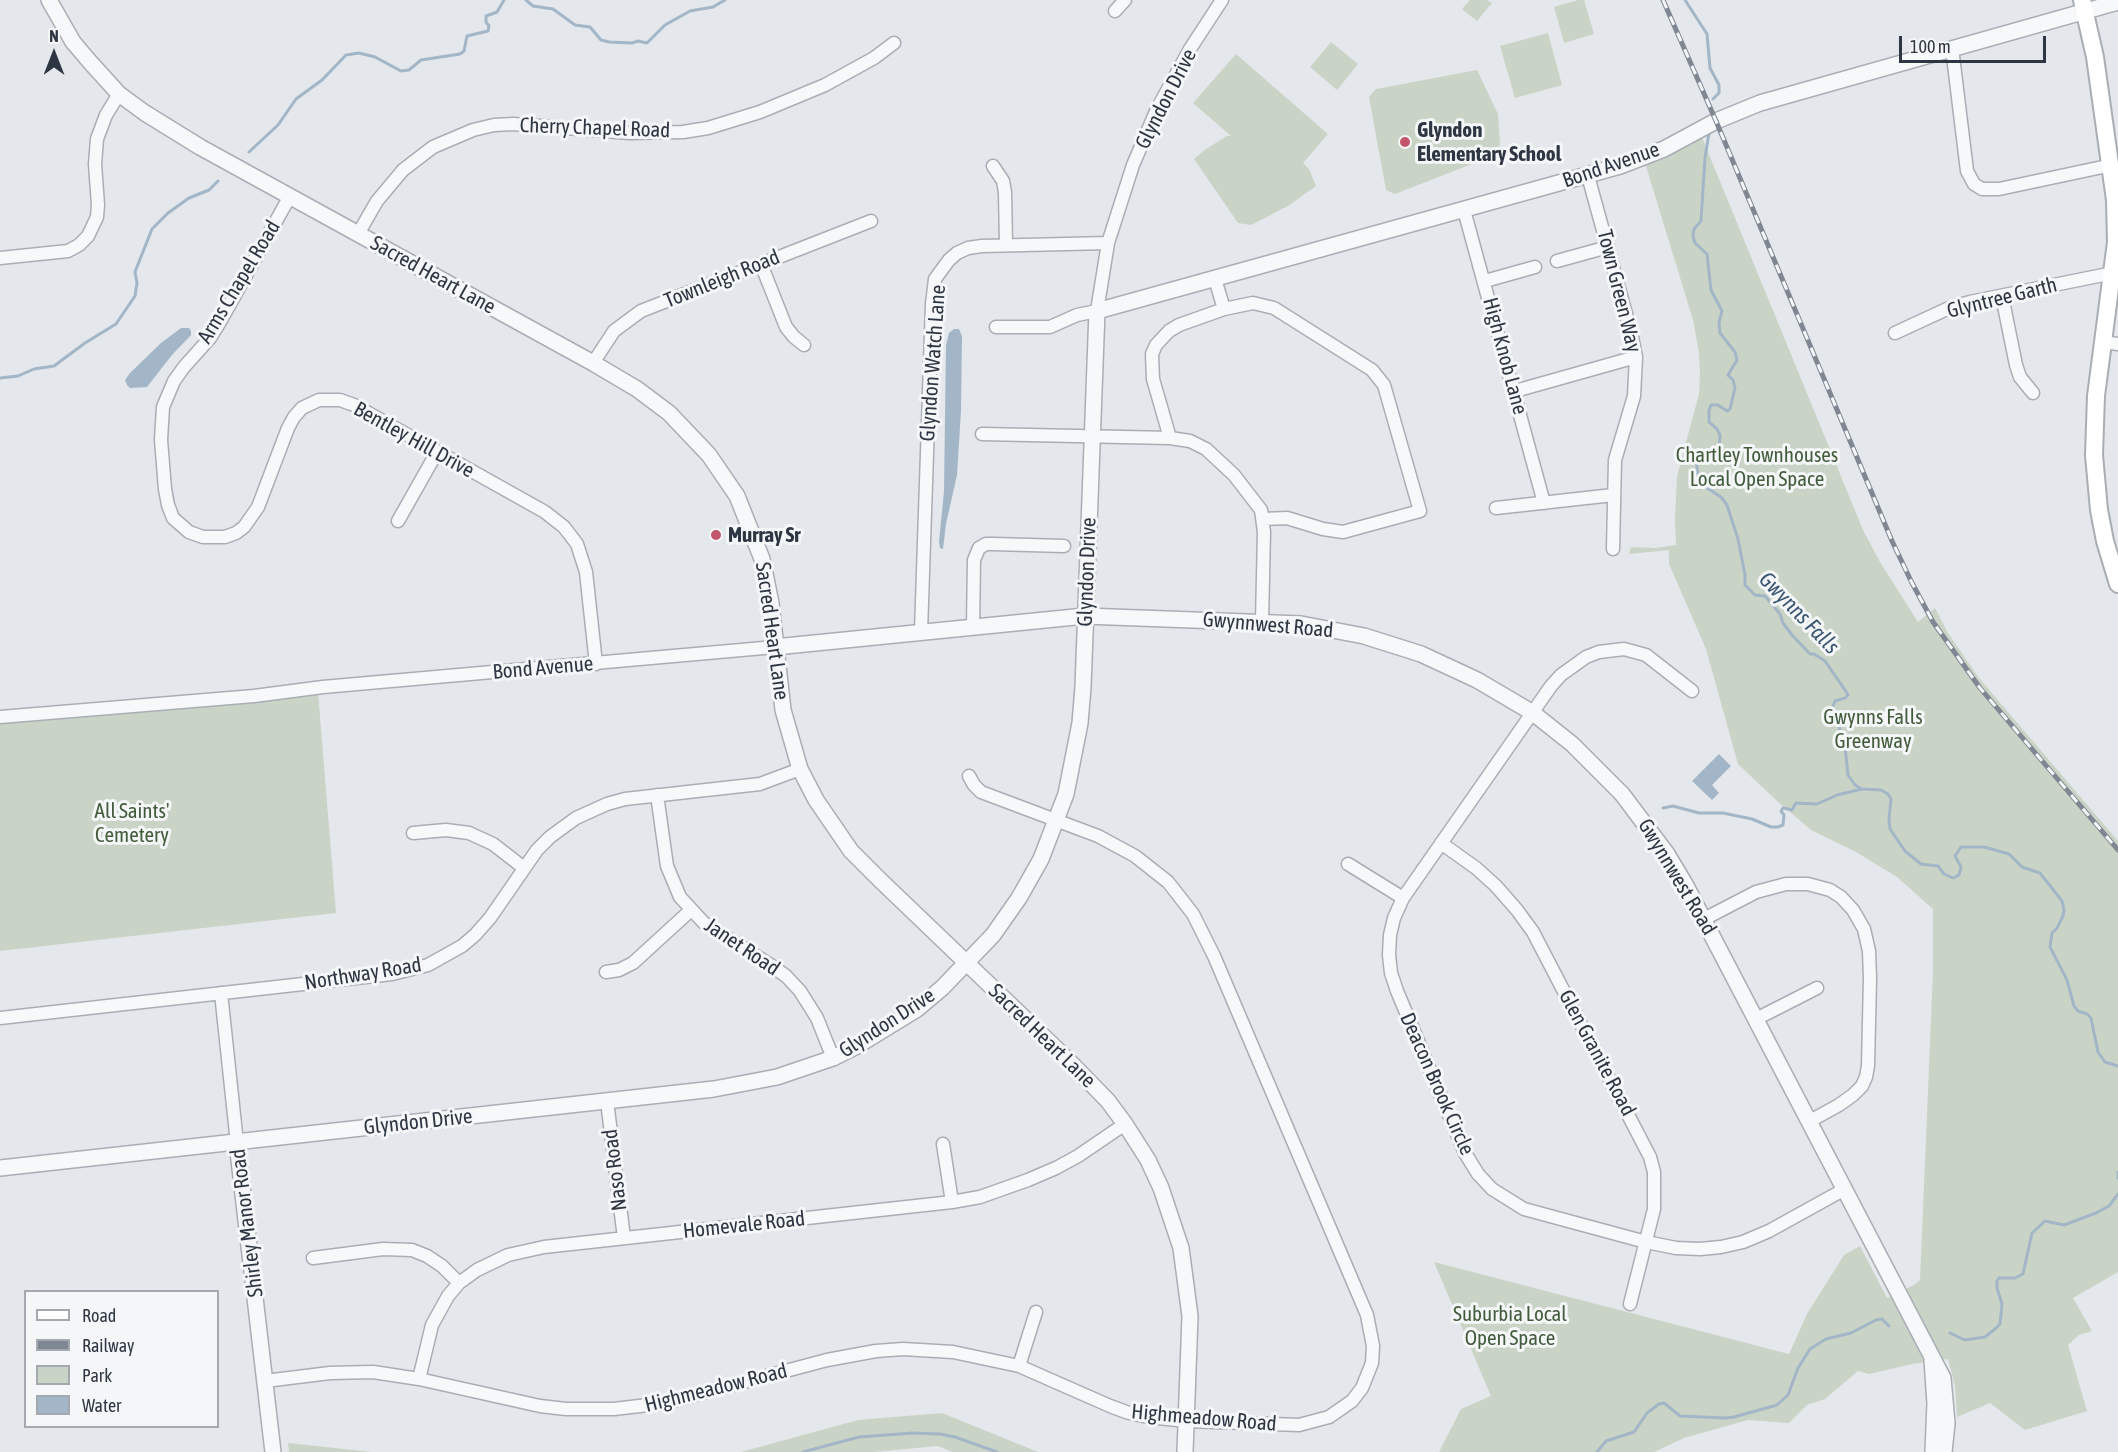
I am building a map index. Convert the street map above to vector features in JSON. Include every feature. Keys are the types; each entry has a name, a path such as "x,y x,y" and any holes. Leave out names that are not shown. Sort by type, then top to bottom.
{"main road":[{"path":"2084,5 2095,57 2112,165 2116,214 2111,343 2096,396 2094,455 2099,510 2118,585"}],"street":[{"name":"Sacred Heart Lane","path":"49,0 73,42 119,94 166,127 637,389 669,413 697,441 721,471 737,496 762,559 771,603 783,710 800,769 816,800 851,850 966,964 1092,1083 1125,1124 1148,1160 1161,1188 1181,1248 1190,1316 1185,1452"},
{"path":"1116,11 1125,0"},
{"name":"Glyndon Drive","path":"0,1168 746,1084 777,1077 833,1058 888,1028 917,1009 966,964 993,935 1019,898 1041,859 1057,821 1074,759 1080,723 1097,310 1108,243 1133,165 1157,109 1190,49 1222,0"},
{"name":"Bond Avenue","path":"1097,310 1588,176 1654,153 1745,108 1952,48 2084,5 2118,2"},
{"name":"Cherry Chapel Road","path":"358,234 377,201 403,170 433,147 473,130 494,125 513,124 630,133 683,132 708,128 760,112 825,85 874,58 894,43"},
{"path":"1952,48 1967,171 1974,184 1982,189 1999,189 2112,165"},
{"path":"0,258 57,253 79,245 88,236 98,205 95,165 97,139 106,115 119,94"},
{"path":"993,166 1003,181 1005,192 1006,246"},
{"name":"Town Green Way","path":"1588,176 1636,357 1634,396 1617,446 1613,495 1613,549"},
{"name":"Arms Chapel Road","path":"189,532 173,518 168,505 161,440 164,407 174,381 210,338 290,196"},
{"name":"High Knob Lane","path":"1464,210 1544,502"},
{"name":"Townleigh Road","path":"593,363 614,331 641,311 870,220"},
{"name":"Glyndon Watch Lane","path":"921,632 935,279 941,269 957,253 968,248 1108,243"},
{"path":"1557,261 1608,247"},
{"path":"761,264 786,327 804,345"},
{"path":"1485,281 1535,267"},
{"name":"Glyntree Garth","path":"1895,333 1949,308 1970,302 2113,273"},
{"path":"1215,279 1224,309"},
{"path":"2002,296 2016,365 2020,376 2033,393"},
{"path":"1170,438 1153,379 1152,354 1156,345 1169,331 1179,325 1224,309 1253,303 1274,308 1372,370 1384,385 1420,511 1343,532 1287,518 1263,519"},
{"path":"996,327 1050,327 1077,315 1097,310"},
{"path":"1515,391 1636,357"},
{"name":"Bentley Hill Drive","path":"189,532 215,538 225,537 244,527 258,507 294,417 302,408 319,400 340,400 354,405 545,512 560,523 581,555 586,572 596,664"},
{"path":"982,434 1170,438 1190,441 1214,455 1234,474 1256,502 1263,519 1262,621"},
{"path":"398,521 437,452"},
{"path":"1496,508 1613,495"},
{"path":"973,627 974,560 979,548 986,544 1064,546"},
{"name":"Bond Avenue","path":"0,717 254,696 347,685 596,664 1085,616"},
{"name":"Gwynnwest Road","path":"1085,616 1301,624 1336,630 1398,646 1478,680 1533,713 1572,744 1622,794 1667,854 1704,919 1943,1378 1947,1423 1944,1452"},
{"name":"Deacon Brook Circle","path":"1692,691 1646,655 1624,649 1586,657 1574,664 1551,686 1403,898 1394,918 1390,935 1391,973 1466,1153 1491,1189 1524,1209 1646,1242 1676,1248 1700,1249 1743,1242 1769,1231 1845,1189"},
{"name":"Northway Road","path":"0,1018 392,974 428,965 462,946 475,935 490,918 524,868 550,837 576,818 616,802 657,795 760,784 800,769"},
{"name":"Highmeadow Road","path":"266,1382 353,1371 384,1373 540,1406 587,1410 614,1409 665,1403 827,1360 903,1350 953,1352 1019,1366 1129,1413 1186,1420 1299,1425 1329,1417 1352,1401 1362,1388 1372,1363 1372,1331 1214,956 1193,914 1168,882 1136,856 1098,836 981,792 969,776"},
{"name":"Janet Road","path":"657,795 668,866 681,897 704,923 786,976 810,1005 833,1058"},
{"path":"413,833 446,830 469,833 493,844 524,868"},
{"name":"Glen Granite Road","path":"1441,843 1476,868 1496,886 1533,932 1644,1143 1654,1172 1654,1209 1630,1304"},
{"path":"1348,864 1403,898"},
{"path":"1704,919 1756,892 1786,884 1808,884 1830,890 1841,897 1853,910 1864,929 1869,951 1870,978 1866,1077 1862,1086 1853,1095 1810,1121"},
{"path":"606,972 619,970 633,963 691,910"},
{"path":"1756,1019 1817,988"},
{"name":"Shirley Manor Road","path":"221,993 273,1452"},
{"name":"Naso Road","path":"607,1101 624,1238"},
{"name":"Homevale Road","path":"419,1379 432,1325 448,1296 459,1283 494,1261 524,1251 624,1238 952,1202 1005,1189 1056,1168 1125,1124"},
{"path":"943,1144 952,1202"},
{"path":"313,1258 383,1249 412,1250 442,1266 459,1283"},
{"path":"1019,1366 1036,1312"},
{"name":"Gwynnwest Road","path":"1932,1357 1935,1424 1933,1452"}],"green space":[{"path":"1470,0 1487,0 1492,3 1477,21 1462,9"},
{"path":"1584,0 1594,34 1564,43 1554,7"},
{"path":"1548,33 1562,85 1515,98 1500,46"},
{"path":"1331,42 1358,64 1337,90 1310,67"},
{"path":"1236,54 1328,134 1303,163 1309,169 1316,186 1288,206 1251,225 1238,223 1194,159 1206,149 1227,136 1231,136 1193,103"},
{"path":"1477,70 1498,114 1500,144 1495,155 1395,194 1386,190 1369,97 1376,89"},
{"name":"Gwynns Falls Greenway","path":"1701,135 1863,530 1880,562 1918,622 1935,608 1948,633 1979,678 2118,841 2118,1272 2073,1298 2092,1331 2079,1335 2068,1345 2087,1411 2025,1430 1990,1403 1957,1417 1955,1386 1948,1359 1912,1364 1869,1374 1858,1371 1825,1399 1807,1405 1789,1423 1748,1420 1684,1438 1654,1452 1439,1452 1461,1409 1491,1396 1434,1262 1789,1354 1807,1314 1844,1255 1860,1246 1887,1298 1920,1280 1933,972 1933,909 1897,877 1856,852 1811,830 1738,764 1706,649 1669,564 1669,550 1629,554 1631,547 1655,548 1676,545 1677,476 1699,394 1700,374 1693,320 1645,163"},
{"name":"All Saints' Cemetery","path":"318,692 336,913 0,951 0,722"},
{"path":"942,1413 1038,1452 952,1452 938,1446 874,1452 741,1452 858,1420"},
{"path":"288,1443 372,1452 289,1452"}],"water":[{"path":"181,328 189,328 191,335 147,387 130,388 125,380 130,373 161,343"},
{"path":"954,329 959,329 962,336 961,411 957,475 943,549 940,548 939,542 944,491 946,345 949,333"},
{"path":"1719,754 1731,766 1712,785 1719,793 1712,800 1692,781"}],"waterway":[{"path":"249,152 278,125 296,99 322,80 346,55 359,53 375,57 401,71 409,70 421,60 460,54 464,51 467,36 488,31 486,16 497,12 504,0"},
{"path":"526,0 533,6 553,9 575,25 590,27 601,40 632,43 638,41 647,43 665,25 690,11 713,7 725,0"},
{"name":"Gwynns Falls","path":"1685,0 1707,34 1710,68 1719,85 1719,93 1713,99"},
{"name":"Gwynns Falls","path":"1709,133 1701,221 1694,229 1693,236 1695,243 1707,254 1711,290 1722,311 1719,322 1720,333 1735,352 1737,360 1728,375 1733,380 1735,388 1730,409 1727,411 1718,405 1711,405 1709,411 1709,422 1720,435 1719,449 1711,454 1696,452 1693,455 1697,466 1698,482 1721,497 1727,505 1738,539 1745,585 1755,595 1765,596 1780,614 1783,623 1792,635 1810,654 1825,661 1848,695 1835,701 1833,706 1845,747 1848,775 1855,785 1862,789 1881,790 1888,794 1891,799 1890,829 1905,851 1921,864 1938,866 1944,874 1953,878 1959,875 1961,867 1955,856 1961,847 1984,847 2009,854 2022,867 2040,873 2062,901 2063,916 2052,933 2050,947 2067,980 2074,1006 2091,1018 2098,1052 2105,1062 2118,1066"},
{"path":"0,378 18,376 34,369 54,366 116,324 135,296 137,283 135,272 152,229 168,213 189,198 209,190 218,181"},
{"path":"1663,808 1673,806 1699,813 1723,813 1778,827 1783,825 1784,815 1781,811 1783,808 1792,810 1796,803 1817,804 1837,795 1862,789"},
{"path":"2118,1172 2118,1178"},
{"path":"1950,1333 1965,1340 1985,1337 2000,1324 2002,1304 1997,1281 1999,1278 2015,1278 2023,1274 2032,1233 2045,1221 2064,1225 2109,1206 2118,1194"},
{"path":"1597,1452 1606,1441 1634,1432 1647,1413 1659,1404 1664,1403 1680,1416 1726,1418 1777,1405 1788,1395 1798,1368 1810,1349 1826,1339 1851,1333 1876,1320 1882,1319 1889,1326"},
{"path":"803,1452 859,1437 913,1433 955,1437 997,1452"}],"railway":[{"path":"1663,0 1911,581 1933,622 1980,688 2118,850"}],"place":[{"name":"Glyndon Elementary School","path":"1405,142"},
{"name":"Murray Sr","path":"716,535"}],"park label":[{"name":"Chartley Townhouses Local Open Space","path":"1757,467"},
{"name":"Suburbia Local Open Space","path":"1510,1326"}]}
